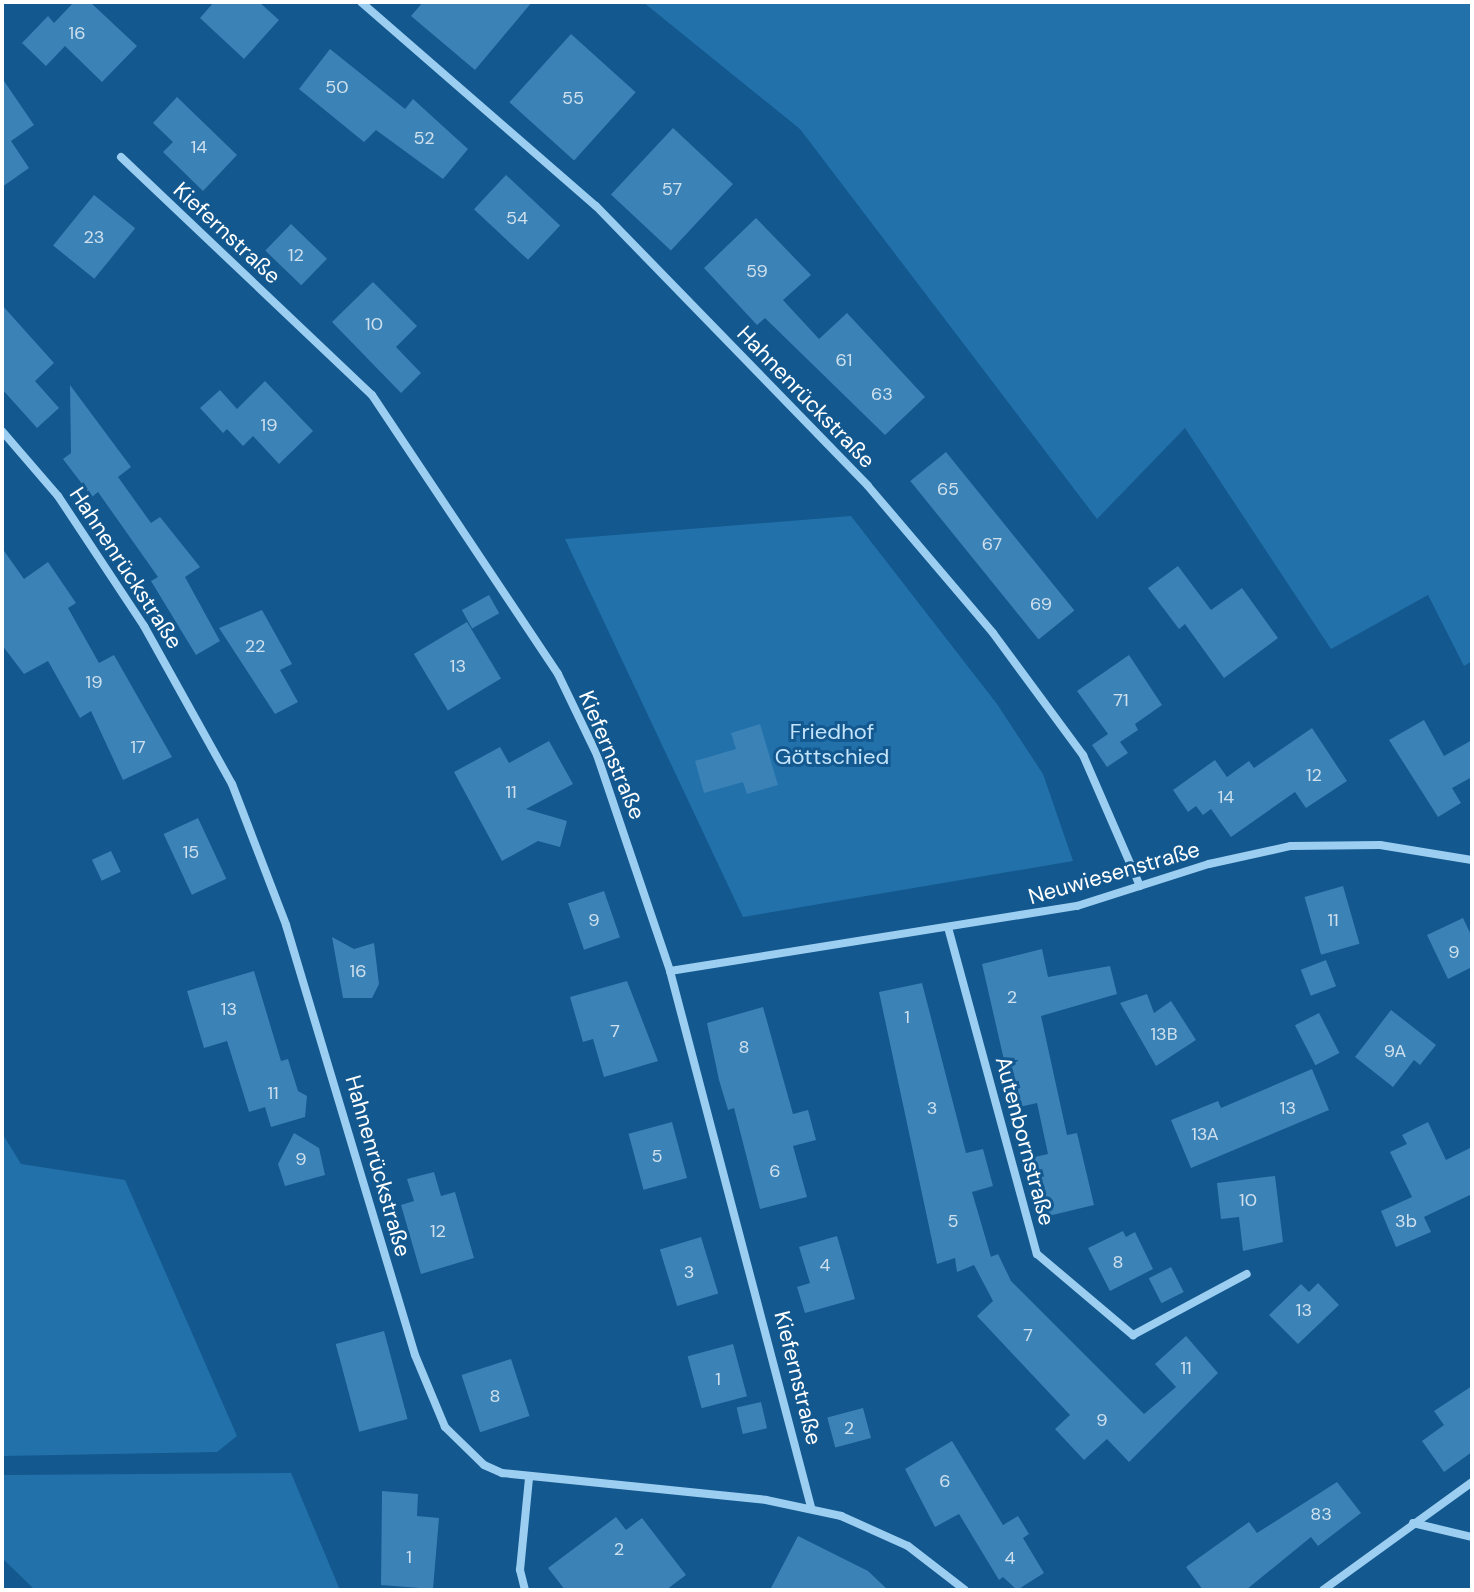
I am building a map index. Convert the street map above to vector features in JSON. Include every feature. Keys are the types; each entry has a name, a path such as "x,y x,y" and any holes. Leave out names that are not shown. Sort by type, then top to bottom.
{"street":[{"name":"Hahnenrückstraße","path":"361,2 596,206 868,486 993,633 1083,755 1140,886"},
{"name":"Kiefernstraße","path":"121,157 372,395 511,596 597,755 670,971 811,1507"},
{"name":"Hahnenrückstraße","path":"2,431 58,496 135,613 232,784 286,925 430,1399 445,1427 484,1465 529,1478 811,1507 908,1546 965,1590"},
{"name":"Neuwiesenstraße","path":"670,971 949,931 1077,906 1291,846 1380,845 1472,860"},
{"name":"Autenbornstraße","path":"949,931 1037,1254 1133,1335 1247,1274"},
{"path":"525,1590 520,1570 529,1478"},
{"path":"1323,1590 1472,1482"},
{"path":"1413,1523 1472,1537"}],"green space":[{"path":"643,2 1472,2 1472,661 1464,666 1428,595 1331,649 1185,428 1097,519 800,129"},
{"name":"Friedhof Göttschied","path":"851,516 997,704 1043,774 1073,861 743,917 565,539"},
{"path":"2,1133 21,1164 125,1180 237,1436 217,1452 2,1456"},
{"path":"291,1473 340,1590 35,1590 2,1558 2,1475"}],"building":[{"path":"74,2 90,2 137,46 102,82 65,46 46,66 22,43 48,16 54,23"},
{"path":"214,2 259,2 279,20 244,59 200,18"},
{"path":"423,2 532,2 475,70 411,16"},
{"path":"571,34 636,92 574,161 509,102"},
{"path":"330,49 405,109 413,99 468,149 443,179 376,130 364,142 299,89"},
{"path":"2,78 34,125 11,141 29,168 2,187"},
{"path":"177,97 237,155 203,191 163,152 173,142 153,123"},
{"path":"673,128 733,184 671,250 611,195"},
{"path":"506,175 560,225 528,260 474,209"},
{"path":"94,195 135,228 94,279 53,246"},
{"path":"756,218 811,275 783,300 819,339 847,313 925,397 885,435 765,318 757,325 704,268"},
{"path":"291,224 327,259 301,285 265,251"},
{"path":"373,282 417,326 396,347 421,373 401,393 332,322"},
{"path":"2,305 54,363 35,381 59,408 37,428 2,389"},
{"path":"265,381 313,431 279,464 253,436 243,446 227,429 223,433 200,408 220,390 237,409"},
{"path":"70,385 131,467 118,477 151,523 160,517 200,567 185,577 220,641 196,655 151,581 158,577 98,492 92,497 63,459 71,453"},
{"path":"946,452 1074,611 1039,639 910,481"},
{"path":"2,548 24,579 48,562 76,603 68,608 99,663 114,655 172,757 123,780 91,711 80,718 48,661 24,674 2,645"},
{"path":"1178,566 1211,610 1242,588 1278,638 1224,678 1185,624 1179,629 1148,588"},
{"path":"489,595 499,613 472,628 462,610"},
{"path":"262,610 292,664 280,670 298,702 275,714 219,628"},
{"path":"467,622 501,679 448,711 414,654"},
{"path":"1129,655 1162,705 1135,724 1138,730 1120,742 1128,753 1107,767 1092,745 1108,734 1077,691"},
{"path":"1424,720 1444,756 1472,740 1472,777 1452,788 1461,803 1438,817 1389,740"},
{"path":"760,724 778,785 747,794 743,782 704,793 695,761 736,749 731,733"},
{"path":"1312,728 1347,781 1306,808 1295,792 1231,837 1211,809 1203,815 1196,806 1188,812 1173,790 1215,760 1227,777 1249,761 1254,768"},
{"path":"549,741 573,784 526,809 567,821 560,847 538,841 502,861 454,772 500,747 509,763"},
{"path":"198,818 226,879 192,895 164,834"},
{"path":"111,851 121,872 102,881 92,860"},
{"path":"1343,886 1360,944 1321,955 1305,897"},
{"path":"604,891 620,937 584,950 568,903"},
{"path":"1463,918 1472,937 1472,967 1448,979 1427,935"},
{"path":"332,937 354,949 374,943 379,984 372,998 343,998"},
{"path":"1042,949 1048,977 1110,966 1117,994 1041,1016 1067,1135 1077,1133 1094,1205 1044,1217 1030,1158 1048,1154 1037,1103 1015,1108 982,964"},
{"path":"1326,960 1336,986 1311,996 1301,970"},
{"path":"254,971 281,1061 288,1059 298,1091 307,1096 305,1117 271,1127 265,1107 249,1112 227,1041 204,1048 187,991"},
{"path":"627,981 658,1061 604,1077 593,1039 583,1042 570,997"},
{"path":"922,983 966,1153 983,1149 993,1186 972,1192 991,1257 998,1254 1011,1281 1144,1414 1176,1387 1155,1364 1186,1336 1218,1373 1129,1462 1107,1439 1084,1460 1055,1429 1070,1415 977,1316 993,1301 974,1265 957,1272 955,1258 937,1264 879,992"},
{"path":"1147,994 1154,1013 1171,1001 1196,1040 1156,1066 1120,1003"},
{"path":"763,1007 793,1114 808,1110 816,1140 793,1146 807,1197 760,1209 734,1108 728,1110 719,1080 707,1023"},
{"path":"1391,1010 1436,1045 1420,1065 1414,1060 1393,1087 1355,1057"},
{"path":"1319,1013 1339,1053 1315,1065 1295,1025"},
{"path":"1312,1069 1329,1110 1191,1168 1171,1120 1218,1101 1221,1108"},
{"path":"672,1122 687,1178 644,1190 629,1134"},
{"path":"1428,1122 1446,1160 1472,1147 1472,1194 1424,1217 1431,1232 1396,1247 1381,1211 1412,1197 1390,1152 1407,1144 1402,1135"},
{"path":"294,1133 319,1148 325,1175 285,1186 278,1164"},
{"path":"434,1172 441,1196 455,1192 474,1258 421,1274 401,1205 414,1201 407,1179"},
{"path":"1275,1176 1283,1242 1243,1251 1239,1217 1221,1219 1217,1183"},
{"path":"1123,1231 1126,1237 1135,1232 1153,1269 1110,1291 1088,1248"},
{"path":"837,1236 855,1299 805,1313 797,1287 810,1283 799,1247"},
{"path":"701,1237 718,1293 677,1306 660,1250"},
{"path":"1171,1267 1184,1292 1161,1303 1149,1278"},
{"path":"1318,1283 1339,1305 1298,1344 1269,1315 1301,1284 1309,1292"},
{"path":"384,1331 408,1419 359,1432 336,1344"},
{"path":"733,1344 747,1396 702,1408 688,1356"},
{"path":"511,1359 530,1416 480,1432 462,1375"},
{"path":"1472,1386 1472,1452 1444,1472 1422,1441 1444,1425 1434,1411"},
{"path":"761,1402 767,1428 743,1434 737,1408"},
{"path":"863,1408 871,1438 835,1448 827,1418"},
{"path":"952,1441 1003,1525 1018,1516 1029,1534 1023,1538 1044,1573 1017,1590 1003,1577 999,1580 959,1514 935,1527 905,1469"},
{"path":"1337,1482 1361,1513 1318,1546 1311,1537 1246,1590 1203,1590 1186,1567 1249,1522 1257,1533"},
{"path":"382,1491 418,1494 417,1516 439,1518 433,1589 381,1585"},
{"path":"616,1517 626,1530 642,1518 686,1575 666,1590 565,1590 548,1568"},
{"path":"798,1536 868,1571 888,1590 770,1590"}]}
